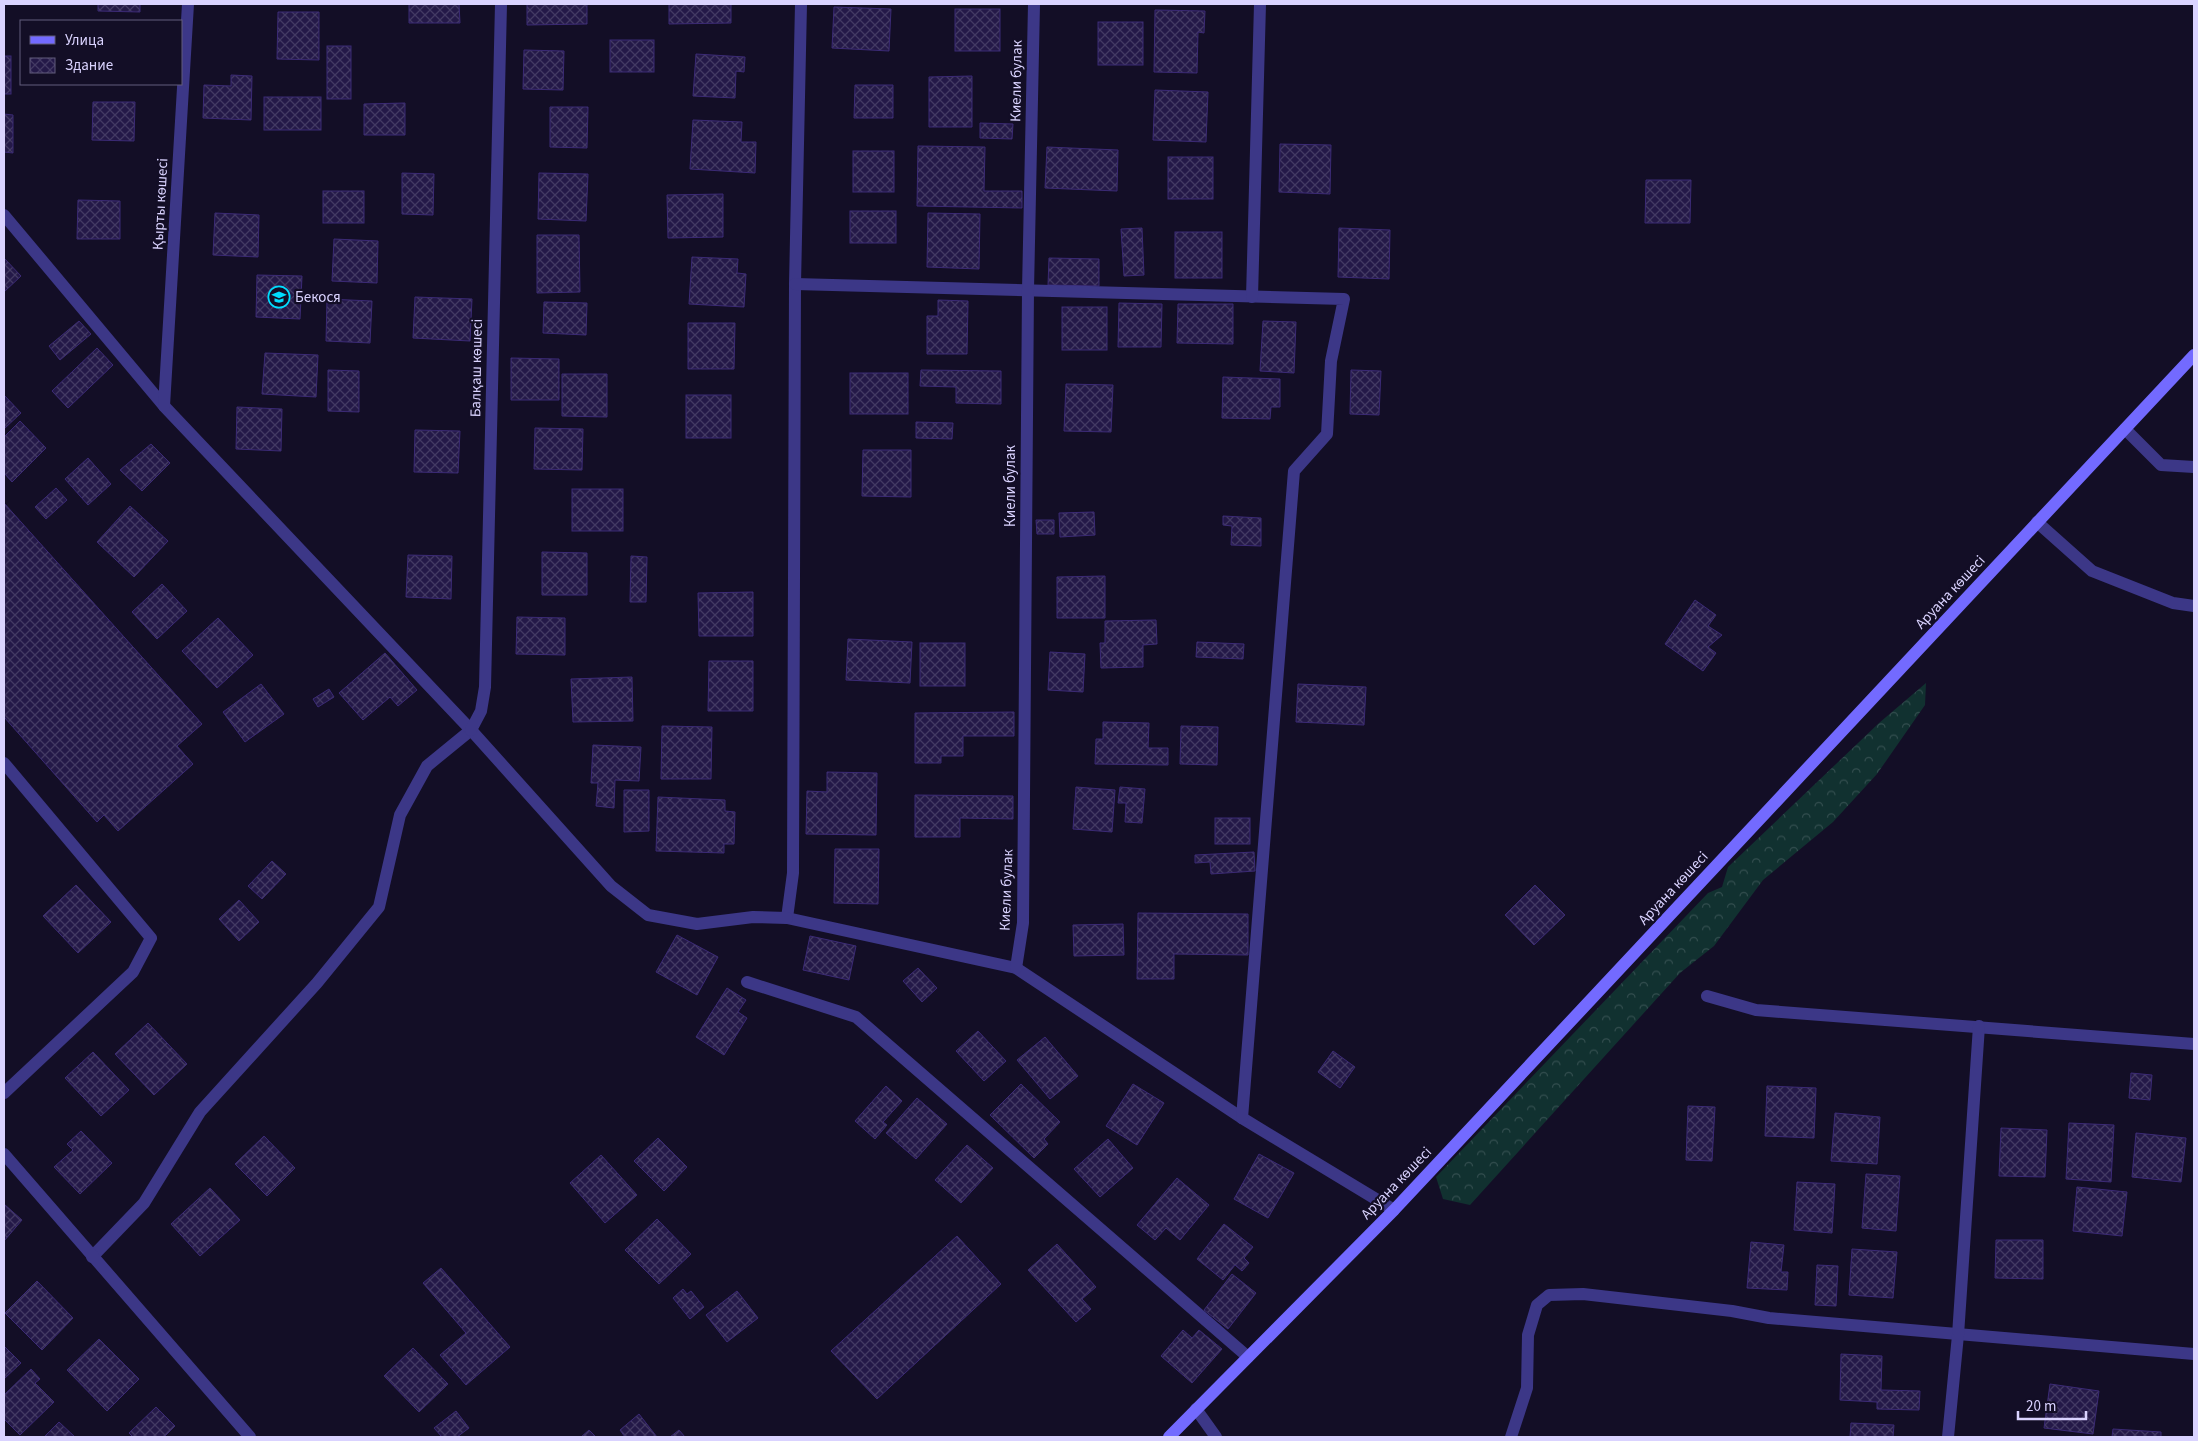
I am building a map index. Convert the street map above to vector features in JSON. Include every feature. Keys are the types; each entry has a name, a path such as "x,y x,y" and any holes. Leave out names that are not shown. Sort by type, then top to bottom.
{"street":[{"name":"Қырты көшесі","path":"164,406 188,4"},
{"name":"Балқаш көшесі","path":"471,730 481,711 485,687 501,4"},
{"path":"787,918 793,873 795,284 801,4"},
{"name":"Киели булак","path":"1016,968 1023,923 1028,290 1034,4"},
{"path":"1252,297 1260,4"},
{"path":"4,215 164,406 471,730 611,886 648,915 696,924 753,917 787,918 1016,968 1242,1118 1394,1210"},
{"path":"795,284 1344,299 1331,361 1326,434 1294,471 1242,1118"},
{"name":"Аруана көшесі","path":"1169,1437 1394,1210 2194,355"},
{"path":"2125,429 2161,465 2194,467"},
{"path":"2037,522 2092,571 2173,603 2194,606"},
{"path":"92,1257 144,1203 200,1112 317,984 379,907 400,816 427,766 471,730"},
{"path":"4,763 151,938 133,972 4,1093"},
{"path":"746,982 856,1017 1248,1357"},
{"path":"1707,996 1756,1010 2194,1044"},
{"path":"1948,1437 1958,1334 1979,1026"},
{"path":"4,1154 250,1437"},
{"path":"1511,1437 1527,1388 1528,1335 1537,1305 1549,1295 1583,1294 1732,1311 1769,1318 2194,1354"},
{"path":"1196,1410 1216,1437"}],"green space":[{"path":"1926,683 1925,705 1877,774 1833,822 1763,880 1714,946 1680,973 1470,1205 1443,1199 1436,1177 1708,893 1722,887 1728,867 1879,723"}],"building":[{"path":"98,4 140,4 140,12 98,11"},
{"path":"409,4 459,4 460,23 409,23"},
{"path":"527,4 587,4 587,24 527,25"},
{"path":"669,4 731,4 731,23 669,24"},
{"path":"834,7 891,9 889,51 832,48"},
{"path":"955,9 1000,9 1000,51 955,51"},
{"path":"1155,10 1205,11 1204,33 1198,32 1197,73 1154,72"},
{"path":"278,12 319,12 319,60 277,59"},
{"path":"1098,22 1143,22 1143,65 1098,65"},
{"path":"610,40 654,40 654,72 610,72"},
{"path":"327,46 351,46 351,99 327,99"},
{"path":"524,50 564,51 563,90 523,89"},
{"path":"696,54 745,57 744,72 736,71 735,98 693,96"},
{"path":"4,56 11,56 11,94 4,94"},
{"path":"231,75 252,76 251,120 203,118 204,85 231,86"},
{"path":"972,76 972,127 929,127 929,77"},
{"path":"855,85 893,85 893,118 854,118"},
{"path":"1155,90 1208,92 1206,142 1153,140"},
{"path":"264,97 321,97 321,130 264,130"},
{"path":"93,102 135,102 134,141 92,140"},
{"path":"405,103 405,135 364,135 364,104"},
{"path":"550,107 588,107 587,148 550,147"},
{"path":"4,114 13,115 13,153 4,152"},
{"path":"693,120 742,122 741,142 756,142 755,173 690,169"},
{"path":"980,123 1013,124 1012,139 980,138"},
{"path":"1280,144 1331,145 1330,194 1279,192"},
{"path":"918,146 985,147 984,191 1022,191 1022,208 917,206"},
{"path":"1047,147 1118,150 1117,191 1045,188"},
{"path":"853,151 894,151 894,192 853,192"},
{"path":"1168,157 1213,157 1213,199 1168,199"},
{"path":"402,173 434,174 433,215 402,214"},
{"path":"539,173 588,174 586,221 538,219"},
{"path":"1646,180 1691,180 1690,223 1645,223"},
{"path":"323,191 364,191 364,223 323,223"},
{"path":"723,194 723,237 668,238 667,195"},
{"path":"78,200 120,201 120,239 77,239"},
{"path":"850,211 896,211 896,243 850,243"},
{"path":"215,213 259,215 258,257 213,255"},
{"path":"928,213 980,214 979,269 927,267"},
{"path":"1142,228 1144,275 1124,276 1121,229"},
{"path":"1339,228 1390,230 1389,279 1338,277"},
{"path":"1175,232 1222,232 1222,278 1175,278"},
{"path":"537,235 579,235 580,292 537,293"},
{"path":"334,239 378,241 377,283 332,281"},
{"path":"692,257 738,259 737,273 746,274 744,307 689,304"},
{"path":"4,258 21,276 4,292"},
{"path":"1049,258 1099,259 1099,286 1048,285"},
{"name":"Бекося","path":"257,275 302,276 300,319 256,317"},
{"path":"415,297 472,299 470,341 413,338"},
{"path":"327,299 372,301 370,343 326,341"},
{"path":"938,300 968,301 967,354 927,354 927,316 938,316"},
{"path":"544,302 587,303 586,335 543,333"},
{"path":"1119,303 1162,304 1161,347 1118,347"},
{"path":"1178,304 1233,304 1233,344 1177,343"},
{"path":"1062,307 1107,307 1107,350 1062,350"},
{"path":"79,321 91,334 60,360 49,346"},
{"path":"1263,321 1296,322 1294,373 1260,371"},
{"path":"688,323 735,323 734,369 688,369"},
{"path":"97,348 113,365 68,408 52,391"},
{"path":"265,353 318,355 316,397 262,394"},
{"path":"511,358 559,359 559,400 511,400"},
{"path":"328,370 359,371 359,412 328,411"},
{"path":"921,370 1001,371 1001,404 956,403 956,387 920,386"},
{"path":"1351,370 1381,371 1379,415 1350,414"},
{"path":"850,373 908,373 908,414 850,414"},
{"path":"562,374 607,374 607,417 562,416"},
{"path":"1223,377 1280,379 1280,407 1271,407 1270,419 1222,418"},
{"path":"1066,384 1113,385 1111,432 1064,431"},
{"path":"4,395 21,413 4,429"},
{"path":"686,395 731,395 731,438 686,438"},
{"path":"237,407 282,409 281,451 236,449"},
{"path":"20,421 46,448 12,482 4,473 4,437"},
{"path":"916,422 953,423 952,439 916,438"},
{"path":"535,428 583,429 582,470 534,469"},
{"path":"415,430 460,431 458,473 414,472"},
{"path":"151,444 170,463 142,491 120,470"},
{"path":"863,450 911,450 911,497 862,496"},
{"path":"88,458 111,484 88,505 65,479"},
{"path":"56,488 67,500 46,519 35,507"},
{"path":"572,489 623,489 623,531 572,531"},
{"path":"4,503 202,724 177,746 193,764 118,831 104,815 97,822 4,717"},
{"path":"130,506 168,541 134,577 97,542"},
{"path":"1094,512 1095,535 1060,537 1059,513"},
{"path":"1223,516 1261,518 1261,546 1231,545 1232,526 1223,525"},
{"path":"1036,520 1054,520 1054,534 1037,534"},
{"path":"542,552 587,553 587,595 542,595"},
{"path":"408,555 452,556 451,599 406,597"},
{"path":"631,556 647,557 646,602 630,602"},
{"path":"1105,576 1105,618 1057,618 1057,577"},
{"path":"162,584 187,611 157,639 132,612"},
{"path":"753,592 753,636 699,636 698,593"},
{"path":"1695,600 1716,615 1708,626 1722,635 1708,647 1716,653 1703,671 1665,644"},
{"path":"517,617 565,618 565,655 516,654"},
{"path":"218,618 253,655 217,688 182,651"},
{"path":"1156,620 1157,644 1143,645 1143,667 1101,668 1100,643 1105,643 1105,621"},
{"path":"848,639 912,642 910,683 846,680"},
{"path":"1197,642 1244,644 1243,659 1196,657"},
{"path":"920,643 965,643 965,686 920,686"},
{"path":"1050,652 1085,654 1083,692 1048,690"},
{"path":"385,653 417,690 398,706 390,697 363,720 339,693"},
{"path":"709,661 753,661 753,711 708,711"},
{"path":"632,677 633,721 573,722 571,679"},
{"path":"261,684 284,714 245,742 223,712"},
{"path":"1298,684 1366,687 1364,725 1296,722"},
{"path":"329,689 334,697 318,707 313,699"},
{"path":"1014,712 1014,736 963,736 963,756 941,756 941,763 915,763 915,713"},
{"path":"1103,722 1149,723 1148,748 1168,748 1168,765 1095,764 1096,739 1103,739"},
{"path":"662,726 712,727 711,779 661,779"},
{"path":"1181,726 1218,727 1217,765 1180,764"},
{"path":"593,745 641,747 639,781 615,780 614,808 596,806 598,783 591,783"},
{"path":"827,772 877,773 876,835 806,834 807,791 827,792"},
{"path":"1076,787 1115,790 1112,832 1073,829"},
{"path":"1120,787 1145,789 1142,823 1125,822 1126,803 1118,803"},
{"path":"624,790 649,790 649,831 624,832"},
{"path":"915,795 1013,796 1013,819 960,818 960,837 915,837"},
{"path":"658,797 725,800 725,811 735,812 734,844 724,844 724,853 656,851"},
{"path":"1215,818 1250,818 1250,844 1215,844"},
{"path":"835,849 879,849 878,904 834,903"},
{"path":"1254,852 1255,871 1211,874 1210,862 1195,863 1195,855"},
{"path":"272,861 286,874 262,899 248,886"},
{"path":"76,885 111,922 78,953 43,916"},
{"path":"1535,885 1565,915 1534,945 1505,915"},
{"path":"239,900 259,922 239,941 219,919"},
{"path":"1138,913 1248,914 1248,955 1174,954 1174,979 1137,979"},
{"path":"1123,924 1124,955 1074,956 1073,925"},
{"path":"677,935 718,957 697,995 656,972"},
{"path":"810,936 856,946 849,980 803,970"},
{"path":"918,968 937,988 922,1002 903,981"},
{"path":"727,988 746,1000 738,1012 747,1018 724,1055 696,1037"},
{"path":"148,1023 187,1064 154,1095 115,1054"},
{"path":"978,1031 1006,1061 984,1081 956,1051"},
{"path":"1045,1037 1078,1076 1050,1099 1017,1060"},
{"path":"1333,1051 1355,1067 1340,1088 1318,1072"},
{"path":"93,1052 129,1090 101,1116 65,1078"},
{"path":"2131,1073 2152,1075 2150,1100 2129,1098"},
{"path":"1021,1084 1060,1122 1044,1139 1048,1144 1034,1158 990,1115"},
{"path":"1133,1084 1164,1103 1137,1145 1106,1126"},
{"path":"886,1086 902,1101 883,1122 887,1125 875,1139 855,1121"},
{"path":"1767,1086 1816,1088 1814,1138 1765,1136"},
{"path":"917,1098 947,1124 916,1159 886,1133"},
{"path":"1688,1106 1715,1107 1712,1161 1686,1160"},
{"path":"1835,1113 1880,1117 1877,1164 1831,1161"},
{"path":"2069,1123 2114,1125 2111,1182 2066,1179"},
{"path":"2001,1128 2047,1130 2045,1177 1999,1176"},
{"path":"81,1131 112,1163 80,1194 54,1167 73,1150 67,1144"},
{"path":"2136,1133 2186,1138 2181,1182 2132,1177"},
{"path":"264,1136 295,1168 267,1196 235,1164"},
{"path":"658,1138 687,1167 664,1191 634,1161"},
{"path":"1108,1139 1133,1168 1100,1197 1074,1169"},
{"path":"967,1145 993,1168 961,1203 935,1180"},
{"path":"1259,1154 1294,1173 1268,1218 1234,1199"},
{"path":"601,1155 637,1195 605,1223 570,1183"},
{"path":"1866,1174 1900,1176 1896,1231 1862,1228"},
{"path":"1177,1178 1209,1205 1180,1240 1166,1228 1155,1240 1137,1225"},
{"path":"1797,1182 1835,1184 1832,1233 1794,1230"},
{"path":"2077,1187 2127,1192 2122,1236 2073,1231"},
{"path":"210,1188 240,1220 200,1256 171,1224"},
{"path":"4,1204 22,1220 4,1241"},
{"path":"657,1219 691,1254 659,1284 625,1250"},
{"path":"1224,1224 1253,1247 1244,1258 1249,1263 1242,1271 1235,1265 1223,1280 1197,1259"},
{"path":"957,1236 1001,1284 877,1399 831,1351"},
{"path":"1996,1240 2043,1240 2043,1279 1995,1278"},
{"path":"1751,1242 1784,1245 1781,1272 1788,1272 1787,1290 1747,1288"},
{"path":"1057,1244 1096,1287 1082,1299 1091,1309 1076,1322 1028,1270"},
{"path":"1852,1249 1897,1252 1893,1298 1849,1295"},
{"path":"1817,1265 1838,1266 1836,1306 1815,1305"},
{"path":"441,1268 510,1347 466,1385 440,1355 466,1333 423,1283"},
{"path":"1232,1274 1256,1293 1228,1329 1204,1310"},
{"path":"37,1281 73,1318 42,1350 5,1313"},
{"path":"683,1289 687,1294 691,1291 704,1307 690,1319 673,1298"},
{"path":"737,1291 758,1318 727,1342 706,1315"},
{"path":"1183,1330 1192,1338 1199,1330 1222,1349 1192,1383 1161,1356"},
{"path":"99,1339 139,1379 107,1411 67,1370"},
{"path":"4,1346 21,1363 4,1379"},
{"path":"413,1348 448,1384 419,1412 384,1376"},
{"path":"1841,1354 1882,1356 1881,1390 1920,1391 1919,1410 1877,1409 1877,1402 1840,1400"},
{"path":"31,1369 40,1379 35,1383 54,1402 20,1435 4,1419 4,1395"},
{"path":"2050,1384 2099,1391 2093,1434 2044,1428"},
{"path":"156,1407 175,1426 164,1437 133,1437 129,1433"},
{"path":"456,1411 469,1428 457,1437 442,1437 434,1428"},
{"path":"639,1414 657,1437 625,1437 620,1430"},
{"path":"59,1422 75,1437 44,1437"},
{"path":"1851,1423 1894,1425 1893,1437 1850,1437"},
{"path":"2113,1429 2161,1432 2161,1437 2112,1437"},
{"path":"589,1430 596,1437 581,1437"},
{"path":"679,1430 685,1437 670,1437"}],"place":[{"name":"Бекося","path":"279,297"}]}
